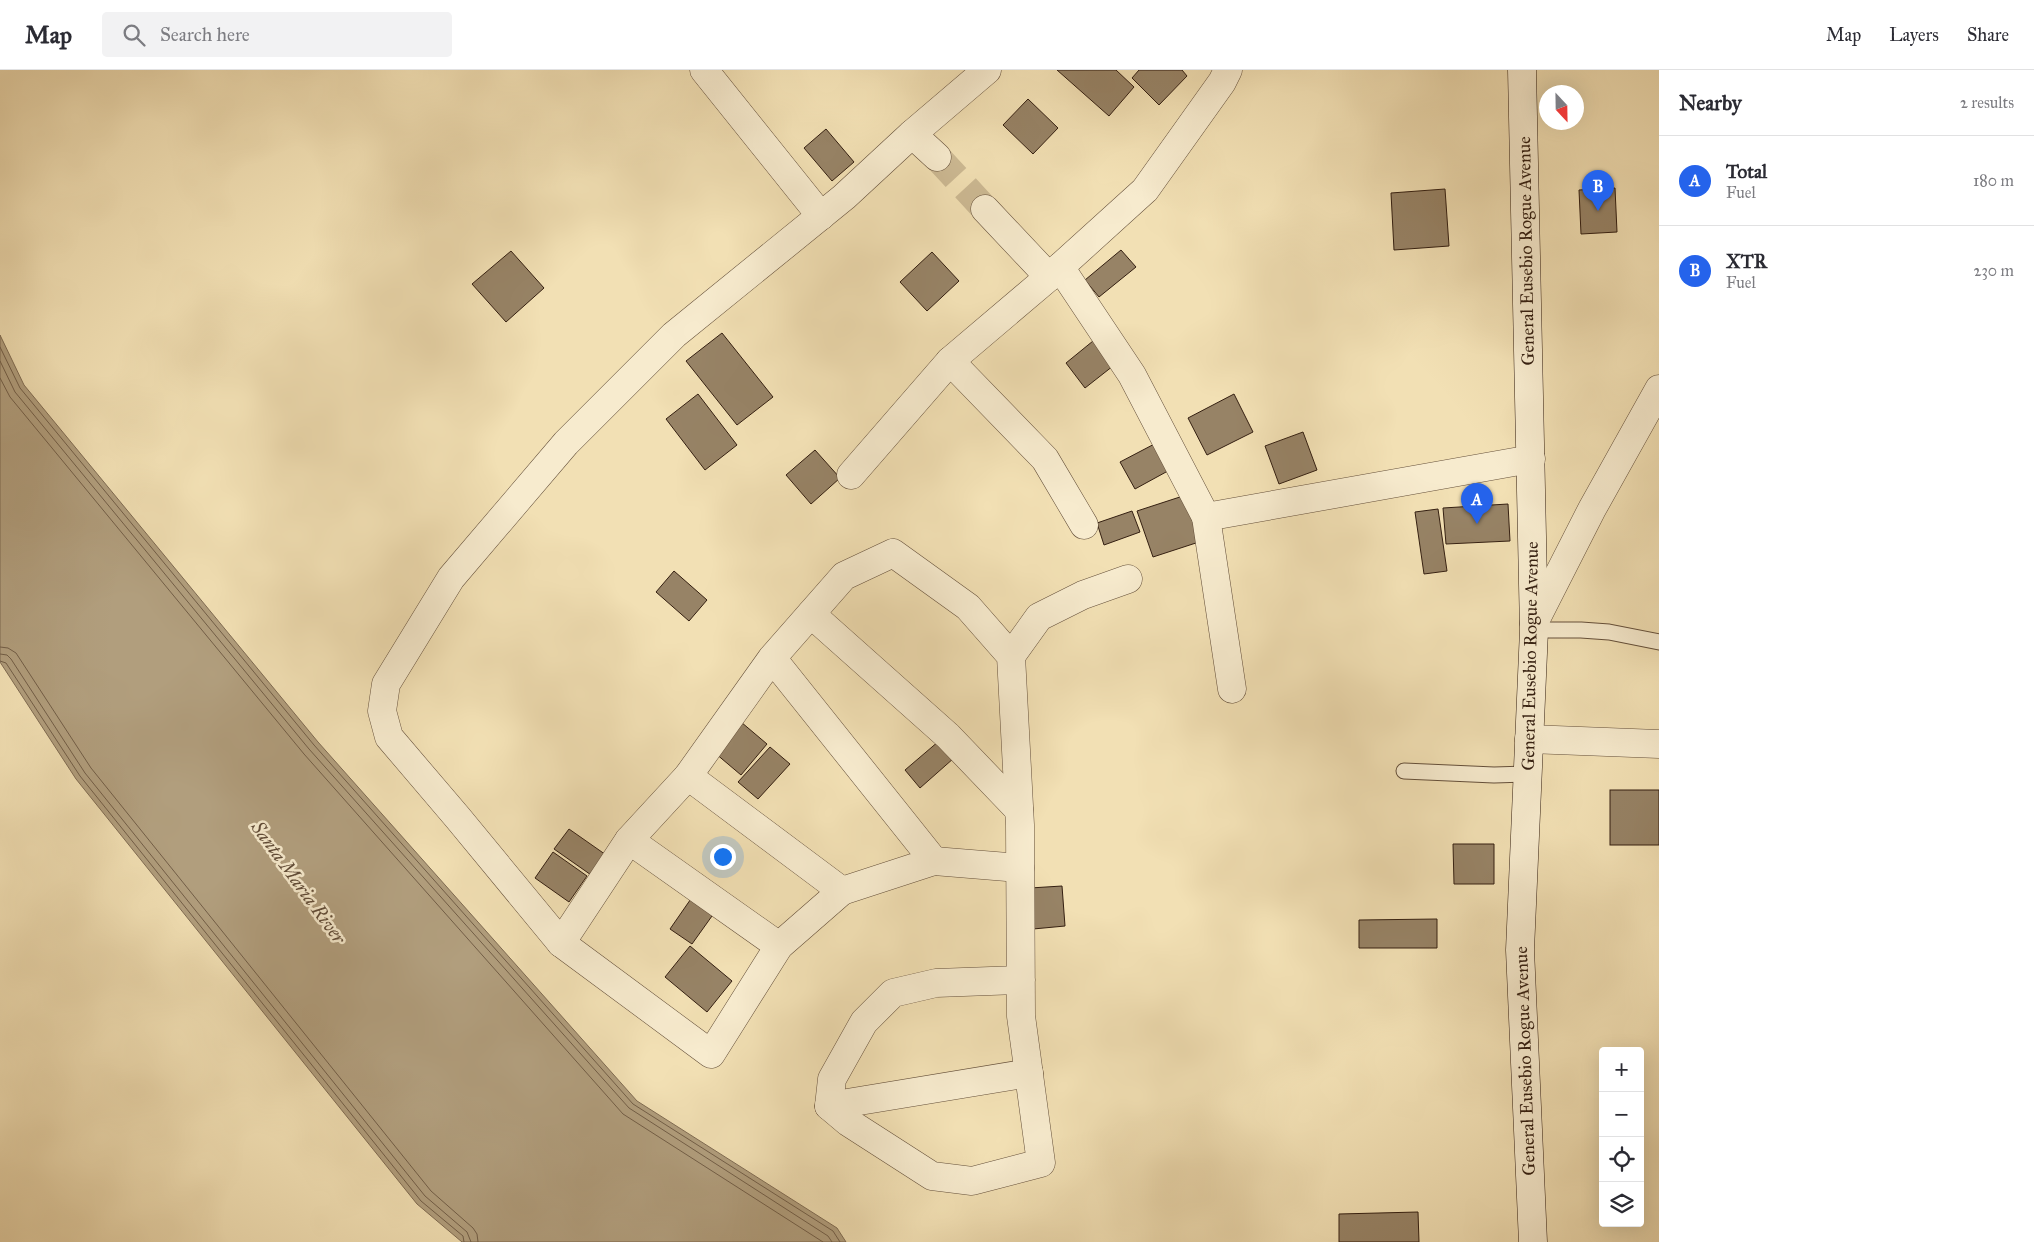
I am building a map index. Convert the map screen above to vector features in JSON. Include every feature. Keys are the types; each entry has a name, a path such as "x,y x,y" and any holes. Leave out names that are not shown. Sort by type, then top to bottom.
{"street":[{"path":"704,70 821,216"},
{"path":"987,70 912,134 844,197 674,335 566,443 451,578 386,684 382,711 389,737 561,943 711,1054 779,946 842,891 934,860 1020,868"},
{"path":"851,475 950,361 1054,272 1145,190 1222,82 1228,70"},
{"name":"General Eusebio Rogue Avenue","path":"1522,70 1534,627 1520,950 1533,1242"},
{"path":"912,134 937,158"},
{"path":"985,209 1054,272 1132,375 1206,517 1232,689"},
{"path":"950,361 1045,459 1084,525"},
{"path":"1534,627 1592,509 1659,389"},
{"path":"1206,517 1531,459"},
{"path":"561,943 629,840 688,776 772,658 844,576 893,553 968,607 1011,656 1019,810 1021,1016 1041,1163 972,1181 932,1176 848,1122 829,1106"},
{"path":"1011,656 1039,617 1083,595 1128,579"},
{"path":"811,614 948,736 1019,810"},
{"path":"772,658 934,860"},
{"path":"1529,739 1659,744"},
{"path":"688,776 842,891"},
{"path":"629,840 779,946"},
{"path":"829,1106 832,1079 859,1030 864,1022 894,993 936,984 1021,980"},
{"path":"829,1106 1029,1073"}],"lane":[{"path":"1534,627 1609,632 1659,642"},
{"path":"1404,771 1494,775 1528,774"}],"water":[{"name":"Santa Maria River","path":"0,335 24,385 318,742 637,1101 837,1228 846,1242 462,1242 417,1204 76,779 0,662"}],"building":[{"path":"1057,70 1116,70 1134,87 1109,116"},
{"path":"1139,70 1182,70 1187,76 1159,105 1132,78"},
{"path":"1028,99 1058,128 1033,154 1003,125"},
{"path":"826,129 854,162 832,181 804,148"},
{"path":"1615,188 1617,232 1581,234 1579,190"},
{"path":"1445,189 1449,246 1394,250 1391,193"},
{"path":"1121,250 1136,267 1099,297 1085,280"},
{"path":"511,251 544,288 506,322 472,284"},
{"path":"932,252 959,281 927,311 900,282"},
{"path":"722,333 773,397 737,425 686,361"},
{"path":"1093,341 1113,366 1085,388 1066,363"},
{"path":"698,394 737,445 705,470 666,419"},
{"path":"1234,394 1253,432 1207,455 1188,418"},
{"path":"1303,432 1317,470 1279,484 1265,446"},
{"path":"1162,440 1177,466 1135,489 1120,462"},
{"path":"815,450 840,478 811,504 786,475"},
{"path":"1186,495 1202,541 1153,557 1137,511"},
{"path":"1508,504 1510,541 1446,544 1443,508"},
{"path":"1438,509 1447,571 1424,574 1415,512"},
{"path":"1132,511 1140,532 1104,545 1097,523"},
{"path":"674,571 707,600 689,621 656,592"},
{"path":"741,722 767,744 741,775 715,753"},
{"path":"939,741 954,758 920,788 905,770"},
{"path":"770,747 790,764 758,799 738,782"},
{"path":"1610,790 1659,790 1659,845 1610,845"},
{"path":"569,829 609,857 594,877 554,849"},
{"path":"1453,844 1494,844 1494,884 1454,884"},
{"path":"553,852 587,876 569,902 535,878"},
{"path":"1062,886 1065,926 1033,929 1030,888"},
{"path":"695,893 717,909 692,944 670,929"},
{"path":"1437,919 1437,948 1359,948 1359,920"},
{"path":"690,946 732,981 707,1012 665,977"},
{"path":"1418,1212 1419,1242 1339,1242 1339,1214"}],"tunnel":[{"path":"937,157 985,209"}],"place":[{"name":"XTR","path":"1598,211"},
{"name":"Total","path":"1477,524"}]}
